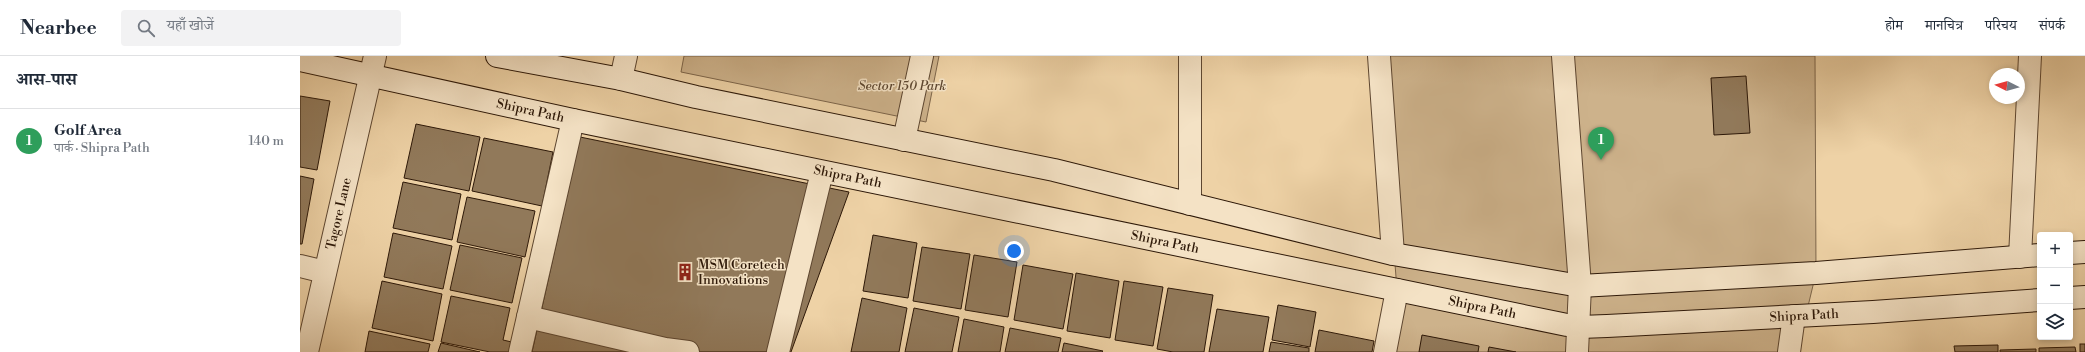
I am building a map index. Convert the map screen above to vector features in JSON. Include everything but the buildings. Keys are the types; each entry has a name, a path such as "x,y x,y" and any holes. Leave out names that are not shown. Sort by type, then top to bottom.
{"street":[{"path":"497,56 621,79 696,97 1054,170 1394,254 1580,286 1816,273 2030,256 2030,56"},
{"path":"621,79 626,56"},
{"path":"904,140 922,56"},
{"path":"1190,56 1190,204"},
{"path":"1379,56 1394,254"},
{"path":"1563,56 1580,286 1580,327 1577,352"},
{"name":"Shipra Path","path":"300,60 373,66 573,120 1580,327 1794,316 2037,300"},
{"name":"Tagore Lane","path":"307,352 373,66"},
{"path":"520,352 573,120"},
{"path":"778,352 822,172"},
{"path":"2073,253 2085,252"},
{"path":"300,266 325,272"},
{"path":"1384,352 1397,290"},
{"path":"2073,298 2085,297"},
{"path":"1789,352 1794,316"},
{"path":"528,318 665,349 688,352"}],"green space":[{"name":"Sector 150 Park","path":"684,56 939,56 926,122 681,72"},
{"path":"1379,56 1815,56 1816,273 1797,352 1385,352 1397,290"}],"place":[{"name":"Golf Area","path":"1601,160"},
{"name":"MSM Coretech Innovations","path":"685,272"}]}
